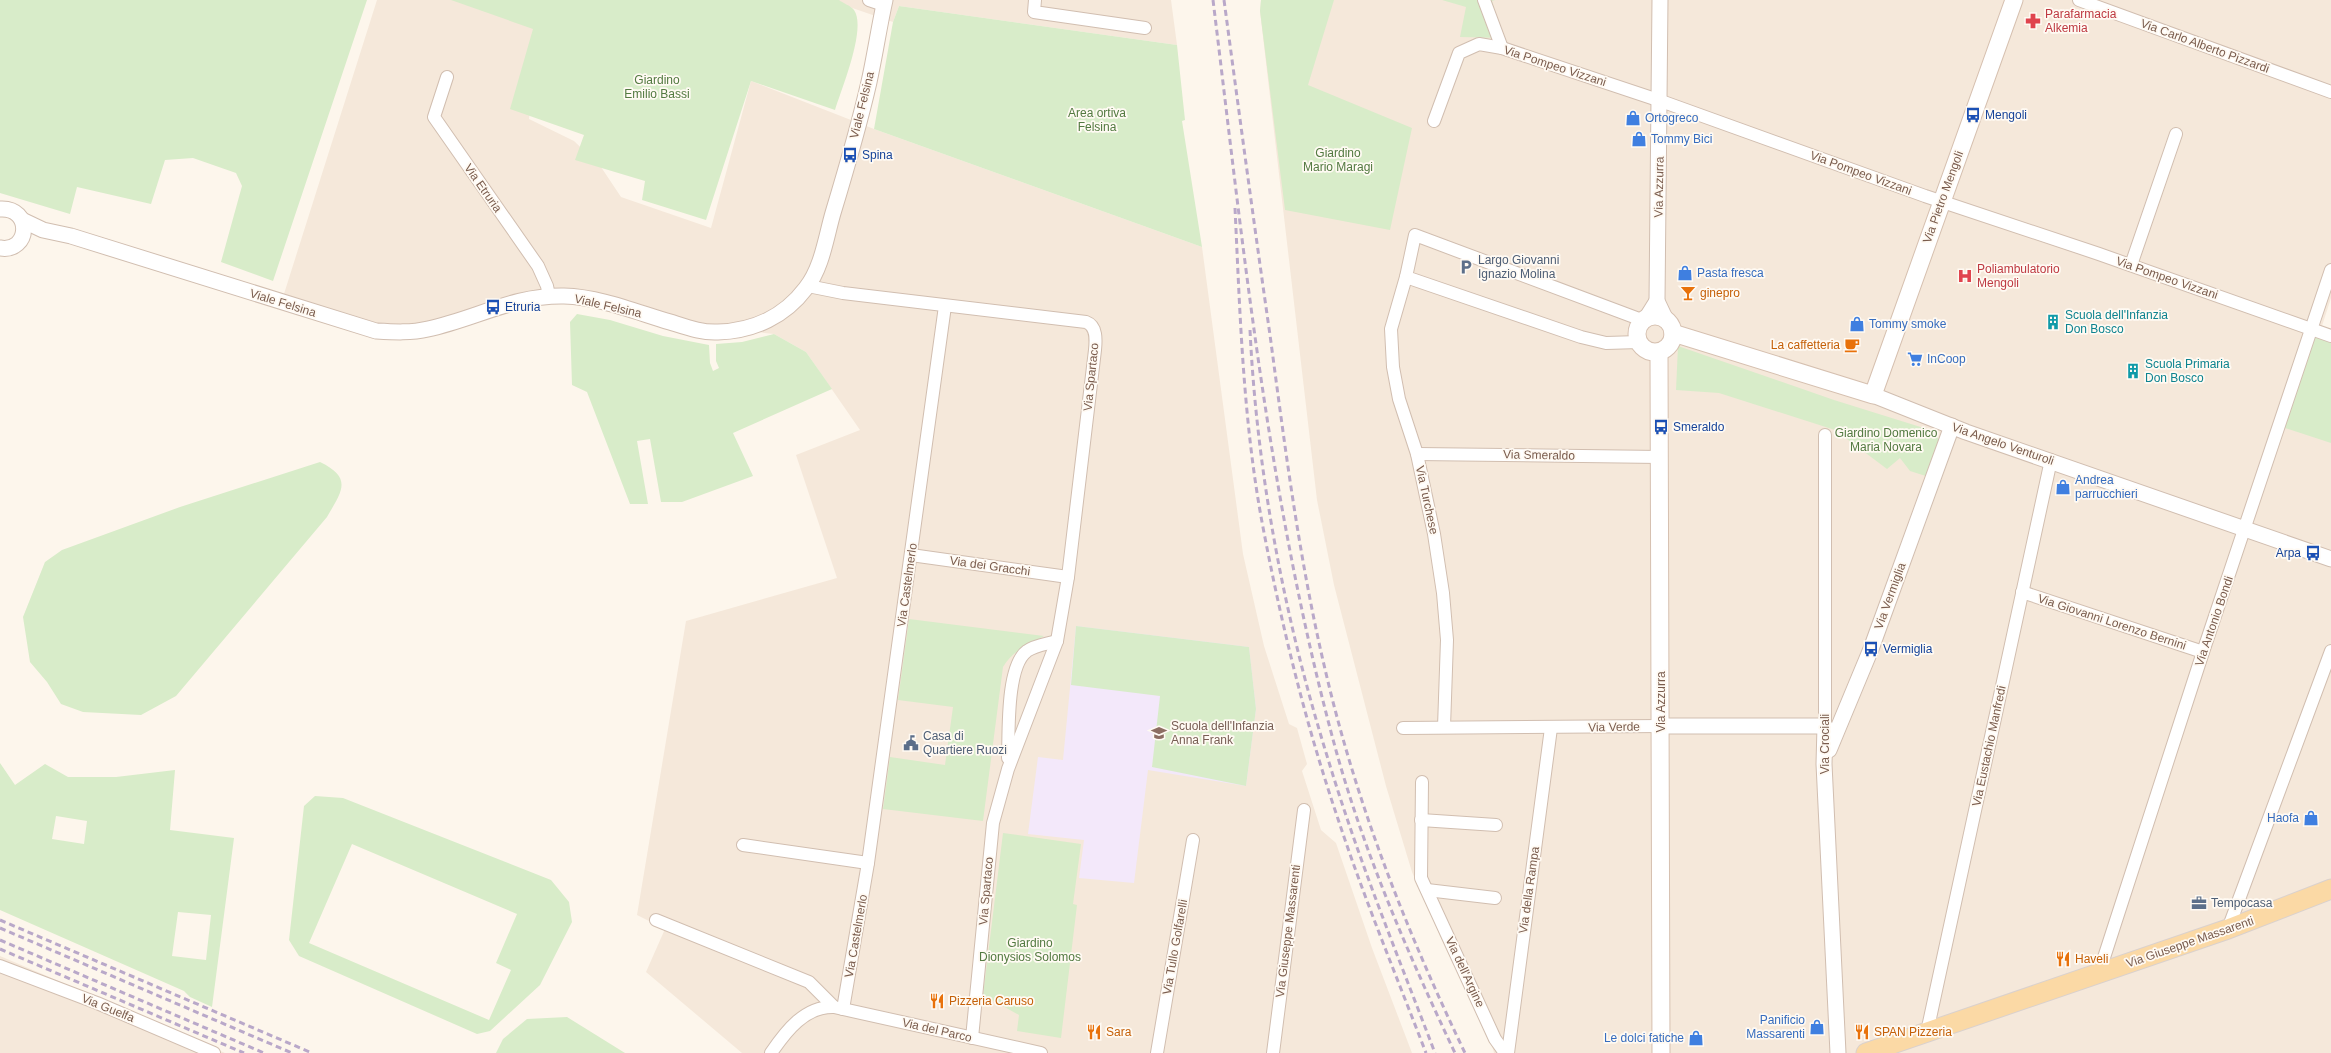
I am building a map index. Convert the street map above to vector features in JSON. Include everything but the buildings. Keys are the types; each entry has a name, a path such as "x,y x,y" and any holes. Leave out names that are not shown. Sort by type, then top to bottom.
{"main road":[{"name":"Via Pietro Mengoli","path":"1873,395 2014,0"},
{"path":"1659,315 1664,318 1669,322 1673,333 1670,345 1659,352 1648,350 1639,342 1637,331 1644,319 1659,315"},
{"name":"Via Angelo Venturoli","path":"1673,333 1873,395"},
{"name":"Via Azzurra","path":"1659,352 1662,726 1661,1053"},
{"name":"Via Giuseppe Massarenti","path":"1866,1053 2228,929 2331,888"}],"street":[{"path":"869,0 884,2"},
{"path":"1035,0 1034,12 1145,28"},
{"path":"1484,0 1502,48"},
{"name":"Via Azzurra","path":"1660,0 1657,301 1664,318"},
{"name":"Via Carlo Alberto Pizzardi","path":"2079,0 2331,92"},
{"name":"Viale Felsina","path":"0,248 10,248 16,245 23,227 71,236 376,331 401,333 430,329 493,307 549,296 581,297 609,303 694,329 716,332 744,329 765,322 791,305 808,286 823,247 856,132 869,80 884,2"},
{"name":"Via Pompeo Vizzani","path":"1434,121 1459,53 1479,44 1502,48 1660,101 2331,336"},
{"name":"Via Etruria","path":"447,77 434,117 538,266 547,286 549,296"},
{"path":"2131,265 2176,134"},
{"path":"0,209 13,210 23,227"},
{"path":"1639,342 1606,342 1581,337 1406,277 1415,235 1644,319 1657,301"},
{"name":"Via Antonio Bondi","path":"2099,973 2203,652 2331,270"},
{"name":"Via Turchese","path":"1406,277 1392,330 1393,367 1399,399 1418,454 1444,593 1447,640 1444,727"},
{"name":"Via Spartaco","path":"808,286 843,294 1086,322 1091,324 1095,331 1095,350 1068,577 1057,642 1008,769 993,823 972,1038"},
{"name":"Via Castelmerlo","path":"839,1008 868,863 945,306"},
{"name":"Via Angelo Venturoli","path":"1873,395 1952,426 2331,559"},
{"name":"Via Vermiglia","path":"1824,764 1871,649 1952,426"},
{"name":"Via Crociali","path":"1825,435 1824,764 1838,1053"},
{"name":"Via Smeraldo","path":"1418,454 1660,457"},
{"name":"Via Eustachio Manfredi","path":"1927,1032 2051,460"},
{"name":"Via dei Gracchi","path":"911,555 1068,577"},
{"name":"Via Giovanni Lorenzo Bernini","path":"2022,592 2203,652"},
{"name":"Via Spartaco","path":"1008,769 1012,686 1017,666 1027,651 1057,642"},
{"path":"2228,929 2331,651"},
{"name":"Via Verde","path":"1403,728 1825,726"},
{"name":"Via della Rampa","path":"1506,1053 1551,728"},
{"name":"Via dell'Argine","path":"1422,782 1421,878 1495,1038 1506,1053"},
{"name":"Via Giuseppe Massarenti","path":"1273,1053 1304,810"},
{"path":"1421,820 1496,824"},
{"name":"Via Tullo Golfarelli","path":"1157,1053 1193,840"},
{"path":"743,845 868,863"},
{"path":"1427,890 1495,898"},
{"path":"656,920 809,982 839,1008"},
{"name":"Via Guelfa","path":"0,966 97,1003 214,1053"},
{"name":"Via del Parco","path":"771,1053 798,1020 822,1007 839,1008 1041,1053"}],"shaded area":[{"path":"377,0 473,0 539,23 529,119 574,141 601,167 621,197 711,228 751,81 874,129 1202,247 1243,554 1264,646 1289,724 1297,728 1307,764 1302,771 1321,830 1336,843 1372,948 1412,1053 742,1053 646,972 665,929 637,915 686,621 837,578 796,455 860,430 806,352 774,334 712,327 557,291 416,324 376,327 283,297"},
{"path":"829,0 1171,0 1177,45 899,6 893,22"},
{"path":"1261,0 2331,0 2331,298 2321,329 2331,333 2331,1053 1494,1053 1491,1042 1444,945 1412,872 1386,786 1334,585 1317,500 1260,11"},
{"name":"Scuola dell'Infanzia Anna Frank","path":"1076,626 1249,647 1256,709 1246,786 1148,770 1134,883 1079,878 1084,840 1028,834 1038,757 1063,760"},
{"path":"0,956 47,976 225,1053 0,1053"}],"green space":[{"path":"0,0 367,0 273,281 221,262 242,186 236,173 193,158 165,160 151,204 77,187 70,214 0,193"},
{"name":"Giardino Emilio Bassi","path":"451,0 839,0 854,10 857,19 857,30 852,59 835,110 751,81 706,220 642,200 645,181 575,160 584,135 510,109 533,29"},
{"name":"Giardino Mario Maragi","path":"1261,0 1334,0 1308,85 1412,128 1390,230 1285,210 1260,11"},
{"path":"1442,0 1495,0 1492,1 1503,38 1460,37 1466,7"},
{"name":"Area ortiva Felsina","path":"899,6 1177,45 1185,120 1182,121 1202,247 874,129 893,22"},
{"path":"577,314 610,320 663,336 709,345 710,363 713,371 719,368 716,361 716,344 742,342 774,334 806,352 832,389 733,433 753,476 682,502 661,502 650,439 637,441 648,504 630,504 587,392 572,385 570,322"},
{"path":"2311,329 2331,336 2331,443 2279,426"},
{"name":"Giardino Domenico Maria Novara","path":"1678,346 1834,400 1927,429 1936,435 1943,446 1932,478 1910,471 1900,458 1887,469 1835,430 1719,393 1676,390"},
{"path":"320,462 337,474 341,480 342,486 337,500 327,517 176,696 141,715 83,712 61,704 47,682 30,662 23,617 45,562 62,550 180,507"},
{"path":"909,619 1044,636 1016,652 1003,667 983,821 883,809 890,757 945,765 953,707 898,700"},
{"path":"1076,626 1249,647 1256,709 1246,786 1152,767 1160,696 1071,685"},
{"path":"0,763 15,785 45,764 68,777 116,777 175,770 170,830 234,838 212,1007 190,997 184,991 0,910","holes":["56,816 87,821 84,844 52,839","178,912 211,915 206,960 172,956"]},
{"path":"315,796 343,798 551,880 569,902 572,922 540,985 490,1031 477,1034 299,956 289,940 304,806","holes":["352,844 517,914 496,963 511,970 489,1020 309,943"]},
{"name":"Giardino Dionysios Solomos","path":"1003,833 1081,844 1073,904 1077,905 1061,1038 1017,1031 1019,1015 983,995"},
{"path":"567,1017 625,1053 496,1053 503,1039 527,1019"}],"railway":[{"path":"1213,0 1261,379 1293,568 1313,661 1337,754 1361,831 1405,943 1455,1053"},
{"path":"1224,0 1293,503 1325,669 1337,719 1367,817 1384,865 1443,1007 1465,1053"},
{"path":"1235,208 1243,366 1250,444 1262,522 1277,597 1304,709 1326,783 1369,907 1426,1053"},
{"path":"1250,330 1259,439 1266,493 1286,601 1299,654 1328,759 1352,833 1435,1053"},
{"path":"0,920 312,1053"},
{"path":"0,928 292,1053"},
{"path":"0,940 264,1053"},
{"path":"0,949 244,1053"}],"place":[{"name":"Parafarmacia Alkemia","path":"2033,21"},
{"name":"Mengoli","path":"1973,115"},
{"name":"Ortogreco","path":"1633,118"},
{"name":"Tommy Bici","path":"1639,139"},
{"name":"Spina","path":"850,155"},
{"name":"Largo Giovanni Ignazio Molina","path":"1466,267"},
{"name":"Pasta fresca","path":"1685,273"},
{"name":"Poliambulatorio Mengoli","path":"1965,276"},
{"name":"ginepro","path":"1688,293"},
{"name":"Etruria","path":"493,307"},
{"name":"Scuola dell'Infanzia Don Bosco","path":"2053,322"},
{"name":"Tommy smoke","path":"1857,324"},
{"name":"La caffetteria","path":"1852,345"},
{"name":"InCoop","path":"1915,359"},
{"name":"Scuola Primaria Don Bosco","path":"2133,371"},
{"name":"Smeraldo","path":"1661,427"},
{"name":"Andrea parrucchieri","path":"2063,487"},
{"name":"Arpa","path":"2313,553"},
{"name":"Vermiglia","path":"1871,649"},
{"name":"Scuola dell'Infanzia Anna Frank","path":"1159,733"},
{"name":"Casa di Quartiere Ruozi","path":"911,743"},
{"name":"Haofa","path":"2311,818"},
{"name":"Tempocasa","path":"2199,903"},
{"name":"Haveli","path":"2063,959"},
{"name":"Pizzeria Caruso","path":"937,1001"},
{"name":"Panificio Massarenti","path":"1817,1027"},
{"name":"Sara","path":"1094,1032"},
{"name":"SPAN Pizzeria","path":"1862,1032"},
{"name":"Le dolci fatiche","path":"1696,1038"}]}
